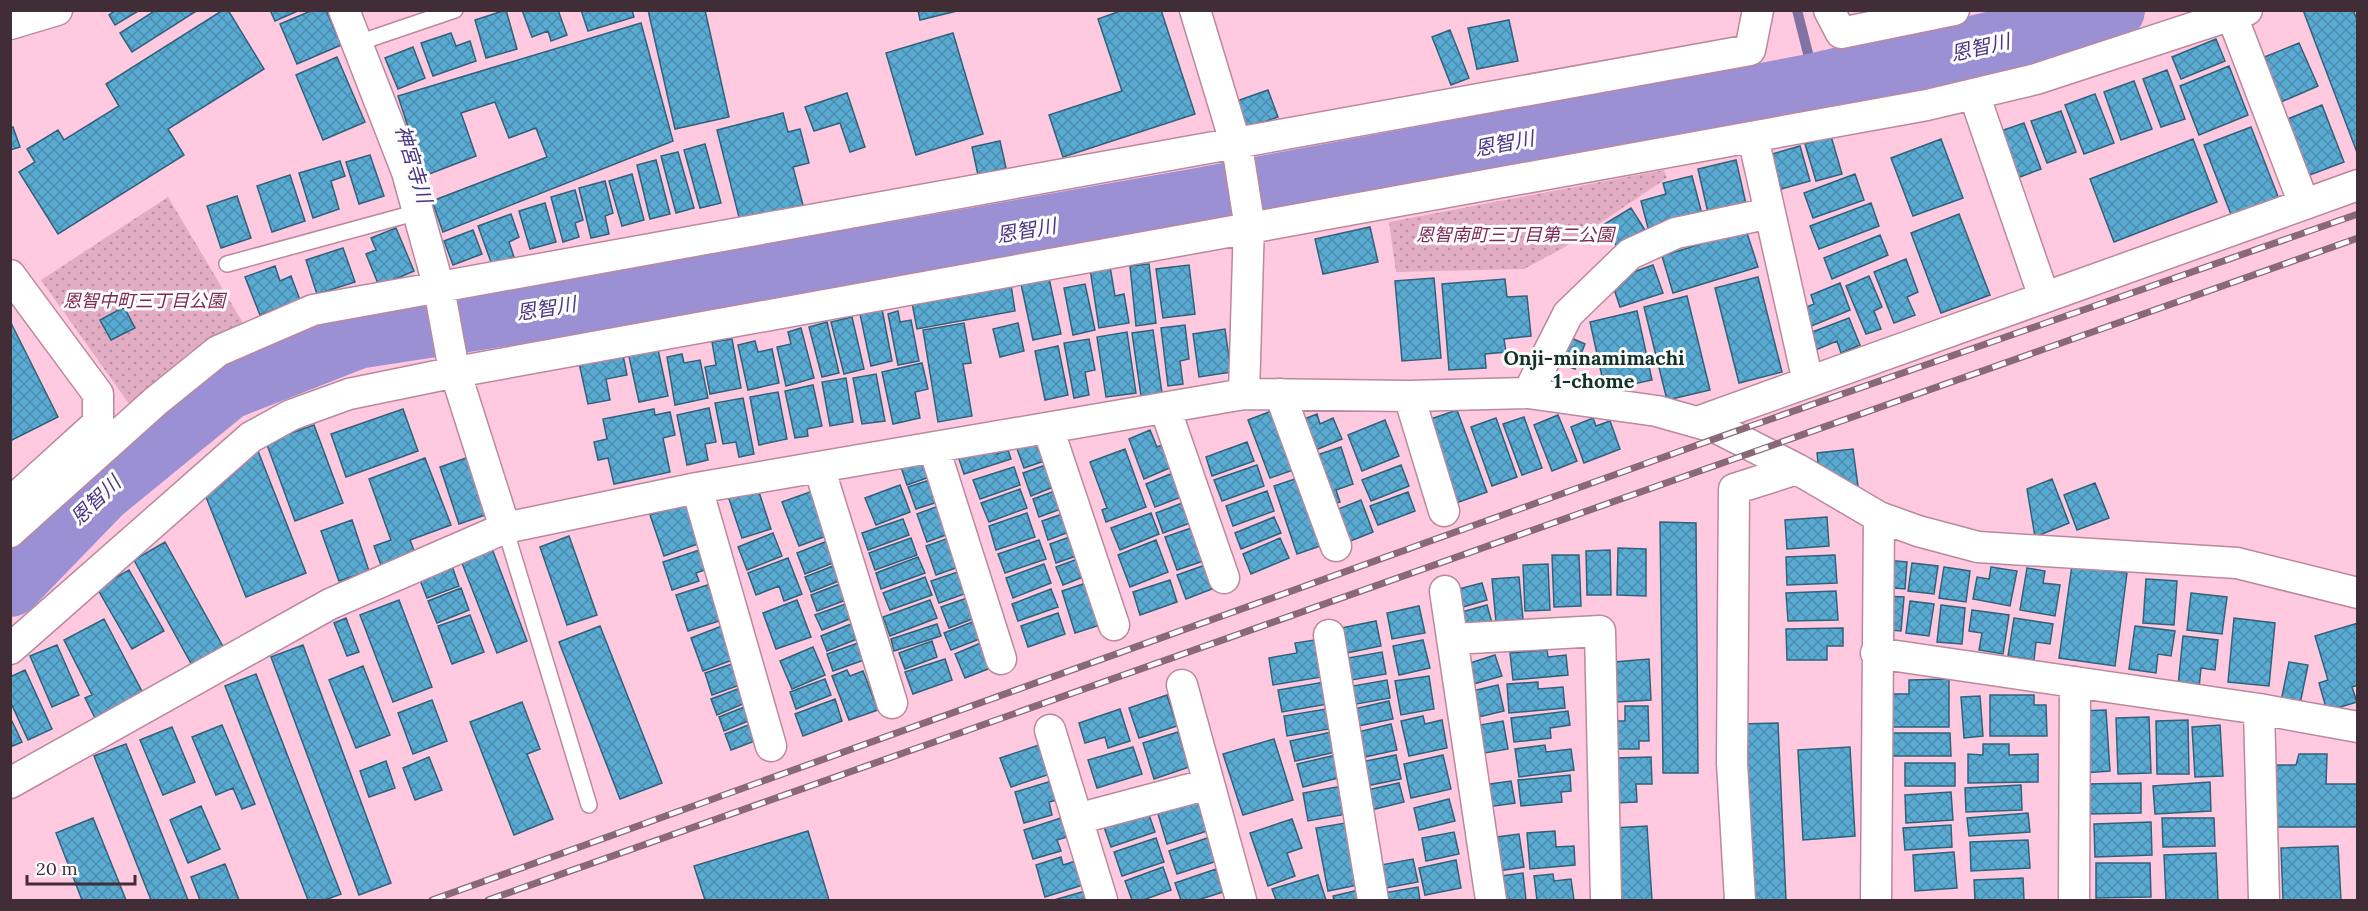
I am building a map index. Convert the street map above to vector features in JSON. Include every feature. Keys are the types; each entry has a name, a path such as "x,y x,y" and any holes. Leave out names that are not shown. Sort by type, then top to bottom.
{"street":[{"path":"10,24 57,10"},
{"path":"344,10 407,172 440,293 454,368 505,528"},
{"path":"1195,10 1235,147 1249,225 1244,394"},
{"path":"1829,10 1841,33 1954,10"},
{"path":"10,532 156,401 218,351 313,310 440,293 1750,50 1764,12"},
{"path":"10,649 251,437 291,415 349,394 454,368 1752,136 1974,94 2036,79 2113,56 2240,13 2304,204"},
{"path":"1974,94 2044,297"},
{"path":"1752,136 1808,382"},
{"path":"1697,422 2358,185"},
{"path":"1528,393 1568,314 1630,254 1676,233 1770,213"},
{"path":"10,275 98,394 98,423 10,502"},
{"path":"10,783 330,604 505,528 697,488 1244,394 1409,396 1528,393 1657,411 1717,428 1797,469 1879,517 1978,547 2237,563 2358,593"},
{"path":"1280,394 1336,546"},
{"path":"1409,396 1444,511"},
{"path":"1165,408 1224,578"},
{"path":"1047,428 1114,625"},
{"path":"934,448 1001,658"},
{"path":"819,467 892,703"},
{"path":"1740,900 1732,763 1734,489 1797,469"},
{"path":"697,488 771,746"},
{"path":"1876,900 1876,653 1879,517"},
{"path":"1445,591 1491,900"},
{"path":"1452,639 1600,631 1606,900"},
{"path":"1329,635 1373,900"},
{"path":"1876,653 2259,709 2358,727"},
{"path":"2074,682 2074,900"},
{"path":"1182,685 1240,900"},
{"path":"2259,709 2264,900"},
{"path":"1050,730 1102,900"},
{"path":"1077,819 1209,784"}],"lane":[{"path":"358,43 454,10"},
{"path":"227,264 418,212"},
{"path":"505,528 589,805"}],"green space":[{"name":"恩智南町三丁目第二公園","path":"1664,170 1667,178 1563,248 1524,269 1396,272 1389,222"},
{"name":"恩智中町三丁目公園","path":"168,197 243,323 210,342 132,408 41,280"}],"building":[{"path":"116,10 140,10 115,25 109,15"},
{"path":"156,10 198,10 132,52 120,33"},
{"path":"223,10 228,10 264,69 168,129 184,155 58,234 19,172 35,162 27,149 58,130 64,140 119,106 106,84"},
{"path":"270,10 300,10 275,21"},
{"path":"313,10 326,10 341,45 297,64 280,24"},
{"path":"506,10 517,49 486,58 475,20"},
{"path":"522,10 558,10 567,35 551,41 548,31 532,37"},
{"path":"581,10 632,10 634,17 588,31"},
{"path":"648,10 705,10 729,117 675,129"},
{"path":"918,10 961,10 920,20"},
{"path":"1123,10 1161,10 1195,114 1063,157 1049,115 1122,91 1098,19"},
{"path":"2303,10 2353,10 2358,22 2358,155"},
{"path":"1509,20 1518,61 1477,69 1468,28"},
{"path":"641,23 673,141 443,232 432,201 547,157 536,128 509,138 495,102 461,113 476,156 424,176 398,96"},
{"path":"1450,30 1469,78 1451,85 1432,37"},
{"path":"451,33 456,46 470,41 476,61 433,76 421,43"},
{"path":"953,33 983,134 916,155 886,53"},
{"path":"2216,39 2225,61 2181,79 2172,57"},
{"path":"2299,43 2318,86 2281,102 2262,58"},
{"path":"413,47 425,78 398,89 385,58"},
{"path":"337,57 365,122 323,140 296,75"},
{"path":"2229,66 2248,115 2199,135 2180,86"},
{"path":"2167,70 2185,119 2161,127 2143,79"},
{"path":"2134,81 2152,129 2121,140 2104,92"},
{"path":"1268,90 1278,117 1244,129 1234,102"},
{"path":"847,93 865,147 850,152 840,123 814,131 805,107"},
{"path":"2095,94 2114,143 2084,154 2065,105"},
{"path":"2322,105 2344,162 2307,176 2285,120"},
{"path":"2061,111 2076,152 2047,163 2031,121"},
{"path":"783,113 788,132 800,129 809,163 793,167 803,205 740,221 717,130"},
{"path":"2024,123 2041,169 2012,180 1995,133"},
{"path":"13,127 20,147 10,150 10,128"},
{"path":"2251,127 2279,199 2232,217 2204,145"},
{"path":"1831,136 1842,174 1816,181 1805,144"},
{"path":"1941,139 1963,198 1913,216 1891,158"},
{"path":"2193,139 2217,202 2114,242 2090,179"},
{"path":"1000,141 1006,168 978,175 972,147"},
{"path":"705,144 721,203 700,208 684,150"},
{"path":"1800,146 1810,181 1781,189 1772,154"},
{"path":"678,152 694,208 676,213 661,156"},
{"path":"370,155 384,196 359,204 346,162"},
{"path":"656,160 670,214 650,219 637,165"},
{"path":"1736,160 1746,204 1708,213 1698,169"},
{"path":"340,161 345,176 331,181 339,209 313,218 299,173"},
{"path":"632,174 644,220 622,226 609,181"},
{"path":"1855,174 1864,200 1813,218 1804,193"},
{"path":"290,175 305,221 272,232 257,186"},
{"path":"1692,176 1702,214 1648,228 1641,201 1666,194 1663,183"},
{"path":"605,181 613,213 605,216 609,234 591,238 579,188"},
{"path":"575,190 583,220 575,223 579,237 563,242 551,197"},
{"path":"237,196 251,238 221,248 207,206"},
{"path":"545,203 556,242 530,249 519,211"},
{"path":"1871,203 1879,226 1819,249 1810,226"},
{"path":"1631,208 1645,230 1617,247 1603,225"},
{"path":"511,214 519,237 509,242 514,257 492,265 478,226"},
{"path":"1959,214 1990,295 1941,313 1911,233"},
{"path":"1370,227 1378,262 1323,274 1315,239"},
{"path":"396,228 414,271 379,286 366,254 376,250 371,238"},
{"path":"473,230 482,254 453,265 444,241"},
{"path":"1746,230 1758,267 1673,293 1662,256"},
{"path":"1880,235 1888,255 1832,279 1824,258"},
{"path":"343,248 355,282 317,294 306,260"},
{"path":"1906,259 1918,292 1907,297 1915,315 1894,323 1874,272"},
{"path":"1149,264 1156,323 1136,326 1130,266"},
{"path":"1189,265 1195,314 1163,318 1156,269"},
{"path":"1653,265 1663,293 1620,307 1611,280"},
{"path":"275,266 280,281 291,276 300,300 260,315 245,277"},
{"path":"1110,266 1115,296 1124,294 1129,323 1099,328 1090,269"},
{"path":"1869,276 1882,307 1874,311 1881,329 1866,334 1846,286"},
{"path":"1758,277 1782,372 1739,383 1715,288"},
{"path":"1049,278 1061,334 1033,340 1021,284"},
{"path":"1434,278 1441,358 1402,361 1395,281"},
{"path":"1505,279 1507,297 1527,296 1531,336 1504,339 1506,352 1485,354 1486,368 1449,370 1442,284"},
{"path":"1840,283 1850,310 1809,327 1802,309 1814,304 1811,295"},
{"path":"1085,284 1095,330 1073,335 1064,288"},
{"path":"1011,285 1015,311 917,329 912,303"},
{"path":"1687,296 1710,390 1667,400 1644,307"},
{"path":"124,307 135,328 111,340 100,320"},
{"path":"882,309 892,361 871,366 860,314"},
{"path":"898,311 900,322 911,320 919,361 898,365 888,314"},
{"path":"1637,311 1652,380 1605,390 1590,322"},
{"path":"852,317 864,369 844,374 831,322"},
{"path":"1849,318 1860,345 1841,353 1837,341 1813,351 1807,334"},
{"path":"10,321 58,417 10,441"},
{"path":"827,322 839,373 822,377 809,327"},
{"path":"964,323 971,363 963,364 972,416 938,422 923,330"},
{"path":"1018,323 1024,351 1000,357 993,329"},
{"path":"1185,325 1189,359 1180,361 1183,384 1168,386 1161,328"},
{"path":"801,328 814,378 786,386 777,347 791,344 788,332"},
{"path":"1225,329 1231,372 1199,377 1193,334"},
{"path":"1153,330 1162,393 1141,396 1132,333"},
{"path":"1127,332 1136,393 1106,397 1097,337"},
{"path":"1569,337 1585,344 1575,369 1559,363"},
{"path":"732,339 741,388 710,394 705,367 716,365 712,342"},
{"path":"1089,339 1095,370 1085,372 1089,395 1074,398 1064,343"},
{"path":"755,341 758,352 772,349 779,383 748,390 738,345"},
{"path":"657,345 668,396 639,402 628,352"},
{"path":"1058,346 1068,395 1045,400 1035,351"},
{"path":"682,354 684,363 700,360 708,398 675,405 667,357"},
{"path":"623,355 627,375 606,379 610,400 588,404 579,363"},
{"path":"922,363 928,389 915,392 920,418 893,424 882,372"},
{"path":"876,374 885,421 862,424 853,378"},
{"path":"846,378 853,422 830,426 822,382"},
{"path":"813,385 822,426 807,429 808,436 795,438 785,391"},
{"path":"778,392 787,439 759,445 750,397"},
{"path":"743,398 754,454 739,457 736,442 723,444 715,403"},
{"path":"709,408 716,442 705,444 708,460 687,465 677,415"},
{"path":"403,409 418,451 346,477 331,434"},
{"path":"654,409 655,415 670,412 675,435 663,438 670,472 614,484 608,458 598,460 594,442 607,439 603,419"},
{"path":"1277,409 1299,468 1270,478 1248,420"},
{"path":"1457,410 1487,492 1456,503 1425,421"},
{"path":"1317,414 1320,424 1333,418 1342,439 1311,452 1299,421"},
{"path":"1558,415 1577,461 1552,471 1534,425"},
{"path":"1524,417 1542,468 1522,475 1503,424"},
{"path":"1496,418 1517,477 1492,486 1471,427"},
{"path":"1593,418 1596,426 1610,421 1620,449 1584,463 1571,427"},
{"path":"1385,420 1399,456 1362,471 1348,435"},
{"path":"314,425 343,503 295,521 266,442"},
{"path":"1150,430 1157,447 1172,441 1181,463 1144,479 1129,439"},
{"path":"1045,436 1053,458 1024,468 1016,446"},
{"path":"1247,442 1254,461 1212,476 1206,457"},
{"path":"995,444 997,454 1008,450 1011,459 964,474 958,456"},
{"path":"1341,447 1353,484 1336,490 1340,502 1327,506 1311,457"},
{"path":"1125,449 1146,507 1106,522 1102,510 1107,508 1090,462"},
{"path":"1853,449 1858,486 1842,488 1819,471 1817,453"},
{"path":"258,451 306,573 246,597 206,497"},
{"path":"928,455 935,475 907,485 900,464"},
{"path":"469,457 488,514 459,524 440,467"},
{"path":"425,458 451,525 410,540 415,553 381,565 374,546 391,540 369,479"},
{"path":"1054,462 1061,484 1031,496 1023,473"},
{"path":"1257,465 1264,486 1222,501 1214,480"},
{"path":"1401,465 1409,486 1371,501 1362,480"},
{"path":"1014,467 1020,485 980,499 973,480"},
{"path":"1180,470 1189,494 1155,507 1146,484"},
{"path":"1304,476 1326,544 1297,554 1274,486"},
{"path":"936,478 944,500 916,509 908,487"},
{"path":"2052,479 2069,523 2035,537 2027,489"},
{"path":"2095,483 2109,518 2077,530 2064,495"},
{"path":"900,485 910,512 876,525 865,498"},
{"path":"757,486 771,529 742,538 728,496"},
{"path":"1063,488 1069,506 1039,517 1033,499"},
{"path":"1020,489 1027,508 989,522 981,503"},
{"path":"813,491 829,535 799,546 782,502"},
{"path":"1267,491 1274,511 1233,526 1226,506"},
{"path":"1408,492 1415,511 1378,525 1370,506"},
{"path":"1190,500 1198,520 1163,533 1156,513"},
{"path":"1361,500 1373,532 1343,544 1331,512"},
{"path":"693,501 706,541 664,556 650,515"},
{"path":"944,504 954,532 927,542 917,514"},
{"path":"1071,511 1077,529 1048,540 1042,521"},
{"path":"1027,513 1035,537 996,550 989,526"},
{"path":"1151,513 1159,534 1120,550 1111,528"},
{"path":"1274,517 1281,533 1241,549 1235,533"},
{"path":"1827,517 1829,546 1787,549 1785,520"},
{"path":"903,519 909,535 868,550 862,533"},
{"path":"352,520 369,571 339,581 321,531"},
{"path":"1660,522 1696,523 1698,773 1663,773"},
{"path":"1197,526 1209,559 1177,570 1165,537"},
{"path":"773,533 782,556 747,570 738,547"},
{"path":"1078,534 1085,553 1056,563 1050,544"},
{"path":"569,536 597,615 567,625 540,547"},
{"path":"955,536 964,565 936,575 926,546"},
{"path":"911,538 917,555 875,570 869,553"},
{"path":"1280,538 1289,558 1251,574 1243,554"},
{"path":"830,540 838,561 805,574 797,553"},
{"path":"1039,540 1046,559 1005,573 998,554"},
{"path":"1156,540 1168,572 1130,587 1118,555"},
{"path":"165,542 225,650 193,667 134,560"},
{"path":"491,546 527,641 497,653 460,558"},
{"path":"706,548 713,567 696,573 699,581 672,590 663,562"},
{"path":"1618,548 1646,549 1646,596 1617,595"},
{"path":"1610,550 1611,595 1587,595 1586,551"},
{"path":"1552,555 1579,555 1581,606 1554,607"},
{"path":"1835,555 1837,583 1787,585 1786,557"},
{"path":"1086,556 1093,573 1063,585 1056,567"},
{"path":"918,557 925,573 881,589 876,573"},
{"path":"788,558 802,594 784,601 779,586 756,595 748,573"},
{"path":"1885,560 1907,562 1905,589 1883,587"},
{"path":"451,563 459,586 427,598 418,575"},
{"path":"1912,563 1938,566 1934,594 1908,591"},
{"path":"838,564 844,579 811,592 805,577"},
{"path":"1044,564 1051,583 1013,598 1006,578"},
{"path":"1208,564 1217,587 1186,599 1177,575"},
{"path":"1548,564 1550,610 1525,611 1523,565"},
{"path":"2072,565 2127,573 2115,666 2059,658"},
{"path":"1944,567 1970,571 1966,602 1939,598"},
{"path":"1991,567 2017,571 2010,606 1973,599 1977,577 1989,579"},
{"path":"2027,568 2045,571 2043,583 2060,585 2055,616 2020,610"},
{"path":"129,570 164,631 132,649 97,588"},
{"path":"964,570 972,591 939,603 931,581"},
{"path":"925,577 932,595 890,610 883,593"},
{"path":"1519,577 1523,619 1496,622 1492,579"},
{"path":"2146,579 2177,581 2174,625 2143,623"},
{"path":"1170,580 1177,602 1140,615 1133,592"},
{"path":"717,582 728,618 688,631 676,595"},
{"path":"845,582 851,598 817,611 811,595"},
{"path":"1089,582 1103,624 1075,633 1062,591"},
{"path":"1482,583 1487,600 1456,609 1451,591"},
{"path":"461,588 469,610 437,623 428,601"},
{"path":"1051,589 1058,607 1018,621 1012,604"},
{"path":"1836,591 1838,620 1788,621 1786,593"},
{"path":"2191,593 2227,597 2222,634 2187,630"},
{"path":"973,596 980,616 949,628 941,607"},
{"path":"1884,596 1904,597 1901,631 1881,629"},
{"path":"399,600 432,687 393,702 360,615"},
{"path":"797,600 811,637 776,649 763,613"},
{"path":"930,600 937,618 890,636 883,617"},
{"path":"1910,601 1934,604 1929,636 1906,633"},
{"path":"851,602 857,616 822,630 815,615"},
{"path":"1487,605 1492,623 1463,632 1458,613"},
{"path":"1941,605 1965,608 1962,644 1937,642"},
{"path":"1419,606 1425,633 1392,639 1387,613"},
{"path":"1972,610 2009,615 2003,654 1979,650 1982,633 1969,631"},
{"path":"1058,613 1065,634 1028,647 1021,626"},
{"path":"470,615 484,652 452,664 438,626"},
{"path":"346,618 359,652 347,656 334,623"},
{"path":"2014,618 2053,624 2050,644 2036,642 2034,660 2008,656"},
{"path":"2234,618 2275,623 2269,686 2228,682"},
{"path":"104,619 146,699 98,724 85,698 92,695 64,640"},
{"path":"975,621 982,638 951,650 944,633"},
{"path":"1376,621 1381,646 1346,653 1341,628"},
{"path":"856,622 862,637 827,651 821,636"},
{"path":"2358,623 2358,685 2352,687 2357,702 2327,711 2319,683 2328,680 2315,636"},
{"path":"727,624 740,657 703,671 691,638"},
{"path":"937,624 941,636 894,651 891,639"},
{"path":"600,626 662,783 620,799 559,642"},
{"path":"2135,626 2175,631 2171,656 2158,654 2156,673 2129,669"},
{"path":"1843,628 1843,646 1827,646 1827,660 1787,660 1786,629"},
{"path":"2183,636 2218,640 2215,670 2201,668 2199,688 2178,686"},
{"path":"1321,639 1328,676 1273,685 1269,658 1297,653 1295,643"},
{"path":"1423,640 1430,668 1399,675 1393,646"},
{"path":"932,641 937,657 905,669 899,653"},
{"path":"861,642 867,659 833,671 827,654"},
{"path":"983,642 993,667 965,678 955,654"},
{"path":"57,645 79,695 52,707 30,656"},
{"path":"303,645 391,883 359,895 271,657"},
{"path":"813,647 825,675 792,689 780,661"},
{"path":"1547,650 1548,657 1566,655 1568,675 1513,680 1510,653"},
{"path":"1382,652 1386,674 1346,681 1342,659"},
{"path":"1495,655 1502,676 1470,685 1464,665"},
{"path":"945,659 952,680 913,694 905,672"},
{"path":"1649,659 1651,700 1616,702 1614,662"},
{"path":"741,661 748,682 712,695 705,673"},
{"path":"2289,662 2308,665 2299,709 2280,706"},
{"path":"363,666 390,735 356,748 329,680"},
{"path":"25,670 52,729 28,740 10,701 10,677"},
{"path":"847,670 850,676 863,671 878,710 849,720 832,676"},
{"path":"256,674 341,894 325,900 308,900 225,686"},
{"path":"1429,676 1434,709 1401,715 1395,681"},
{"path":"825,679 831,695 796,709 790,692"},
{"path":"1949,679 1949,727 1891,727 1890,694 1909,694 1909,680"},
{"path":"1387,680 1390,698 1351,705 1347,687"},
{"path":"1324,682 1328,704 1282,712 1278,690"},
{"path":"1538,682 1538,689 1563,687 1565,708 1509,713 1507,684"},
{"path":"1498,685 1504,711 1474,718 1468,692"},
{"path":"746,686 752,700 717,715 711,699"},
{"path":"1167,695 1177,726 1139,738 1129,708"},
{"path":"1990,695 2034,695 2034,705 2046,705 2047,736 1990,736"},
{"path":"1980,696 1983,736 1964,738 1961,697"},
{"path":"835,699 842,721 803,736 795,714"},
{"path":"432,700 447,741 413,754 398,713"},
{"path":"1389,701 1393,719 1353,727 1350,710"},
{"path":"522,702 540,749 527,754 553,819 514,835 470,722"},
{"path":"752,704 758,717 724,731 719,717"},
{"path":"1625,706 1648,706 1649,741 1639,741 1639,749 1613,749 1612,721 1625,721"},
{"path":"1120,709 1130,741 1108,748 1105,737 1085,743 1079,723"},
{"path":"1326,709 1329,729 1287,736 1284,716"},
{"path":"2106,710 2110,771 2084,773 2080,711"},
{"path":"1568,711 1570,725 1550,728 1551,738 1514,742 1511,718"},
{"path":"1423,716 1425,724 1442,720 1447,748 1409,756 1401,721"},
{"path":"10,717 22,742 10,747"},
{"path":"2149,717 2151,773 2118,774 2116,718"},
{"path":"2188,720 2189,774 2157,774 2156,721"},
{"path":"759,721 765,737 731,750 725,734"},
{"path":"1503,721 1508,749 1479,754 1474,726"},
{"path":"1778,723 1786,900 1747,900 1740,724"},
{"path":"1391,724 1397,750 1360,758 1354,733"},
{"path":"222,725 255,804 242,809 233,788 216,795 192,737"},
{"path":"2220,725 2223,776 2195,777 2192,727"},
{"path":"172,727 195,782 163,795 140,740"},
{"path":"1178,732 1189,767 1154,779 1143,743"},
{"path":"1332,732 1336,752 1295,761 1290,741"},
{"path":"1892,733 1950,733 1951,756 1892,756"},
{"path":"1274,739 1293,800 1243,815 1223,754"},
{"path":"126,744 188,900 151,900 94,756"},
{"path":"1042,744 1050,774 1011,787 1000,758"},
{"path":"1983,744 2009,744 2009,755 2038,754 2038,782 1968,783 1968,754 1983,755"},
{"path":"1545,745 1546,752 1571,749 1574,770 1519,777 1515,749"},
{"path":"1133,747 1142,774 1097,788 1088,760"},
{"path":"1850,747 1855,836 1803,840 1798,750"},
{"path":"2299,754 2327,754 2326,784 2358,784 2358,827 2273,827 2273,765 2296,765"},
{"path":"1336,755 1342,777 1303,787 1297,764"},
{"path":"1396,755 1401,779 1366,786 1361,762"},
{"path":"1443,755 1451,789 1411,798 1404,764"},
{"path":"429,757 442,790 415,800 403,768"},
{"path":"1651,757 1652,784 1636,784 1637,802 1615,803 1614,758"},
{"path":"386,761 395,788 369,797 360,771"},
{"path":"1905,763 1955,763 1955,786 1905,786"},
{"path":"1570,775 1571,791 1561,792 1562,802 1521,806 1518,780"},
{"path":"1055,780 1061,799 1049,802 1052,815 1024,823 1015,792"},
{"path":"1511,781 1515,803 1487,807 1483,785"},
{"path":"2210,782 2211,811 2155,814 2153,786"},
{"path":"1399,783 1404,802 1371,810 1367,790"},
{"path":"2141,783 2141,813 2088,814 2087,784"},
{"path":"2021,785 2022,810 1966,812 1965,788"},
{"path":"1342,786 1347,814 1308,821 1303,793"},
{"path":"1951,792 1953,820 1906,823 1905,795"},
{"path":"1449,799 1455,821 1419,830 1414,808"},
{"path":"1199,800 1210,830 1167,844 1158,814"},
{"path":"201,806 220,849 188,863 170,820"},
{"path":"1147,809 1155,832 1111,847 1103,824"},
{"path":"2028,813 2030,832 1969,836 1967,818"},
{"path":"1064,817 1070,836 1057,840 1061,851 1033,859 1024,830"},
{"path":"93,818 126,900 82,900 56,833"},
{"path":"2162,818 2214,818 2215,846 2163,847"},
{"path":"1292,819 1302,848 1287,853 1295,876 1268,886 1250,833"},
{"path":"1351,822 1363,884 1328,891 1316,828"},
{"path":"2151,822 2152,855 2095,857 2094,824"},
{"path":"1951,825 1952,847 1905,850 1903,828"},
{"path":"1647,826 1652,900 1618,900 1613,828"},
{"path":"808,831 829,900 705,900 694,866"},
{"path":"1555,831 1556,847 1574,846 1575,865 1530,869 1527,833"},
{"path":"1454,832 1459,854 1426,861 1422,838"},
{"path":"1519,834 1524,867 1492,872 1489,854 1499,852 1497,837"},
{"path":"1210,837 1217,861 1177,874 1169,851"},
{"path":"1156,838 1164,862 1122,876 1114,852"},
{"path":"2028,840 2030,868 1971,871 1970,842"},
{"path":"2338,846 2341,900 2283,900 2281,848"},
{"path":"1954,852 1957,888 1915,891 1913,855"},
{"path":"2216,853 2218,900 2166,900 2164,855"},
{"path":"1061,857 1063,865 1082,859 1089,883 1045,897 1036,865"},
{"path":"1413,859 1418,882 1386,888 1381,865"},
{"path":"1456,860 1461,888 1425,895 1419,868"},
{"path":"2096,863 2150,863 2151,897 2096,898"},
{"path":"225,864 239,900 200,900 191,877"},
{"path":"1163,867 1171,890 1143,900 1132,900 1125,881"},
{"path":"1216,869 1223,892 1198,900 1181,900 1175,883"},
{"path":"1523,873 1526,900 1498,900 1494,877"},
{"path":"1553,874 1554,881 1571,879 1574,900 1537,900 1534,876"},
{"path":"1318,875 1326,900 1276,900 1272,889"},
{"path":"2023,878 2024,900 1975,900 1974,880"},
{"path":"1418,887 1420,900 1386,900 1384,893"},
{"path":"1089,890 1092,900 1054,900"},
{"path":"1359,890 1362,900 1334,900 1333,896"}],"waterway":[{"path":"1797,10 1816,85"},
{"name":"恩智川","path":"10,585 101,491 227,388 357,337 893,254 1193,201 1816,85 2024,36 2113,10"}],"railway":[{"path":"432,900 1728,434 2358,214"},
{"path":"488,900 2358,238"}],"district":[{"name":"Onji-minamimachi 1-chome","path":"1594,368"}],"water label":[{"name":"神宮寺川","path":"414,164"}]}
